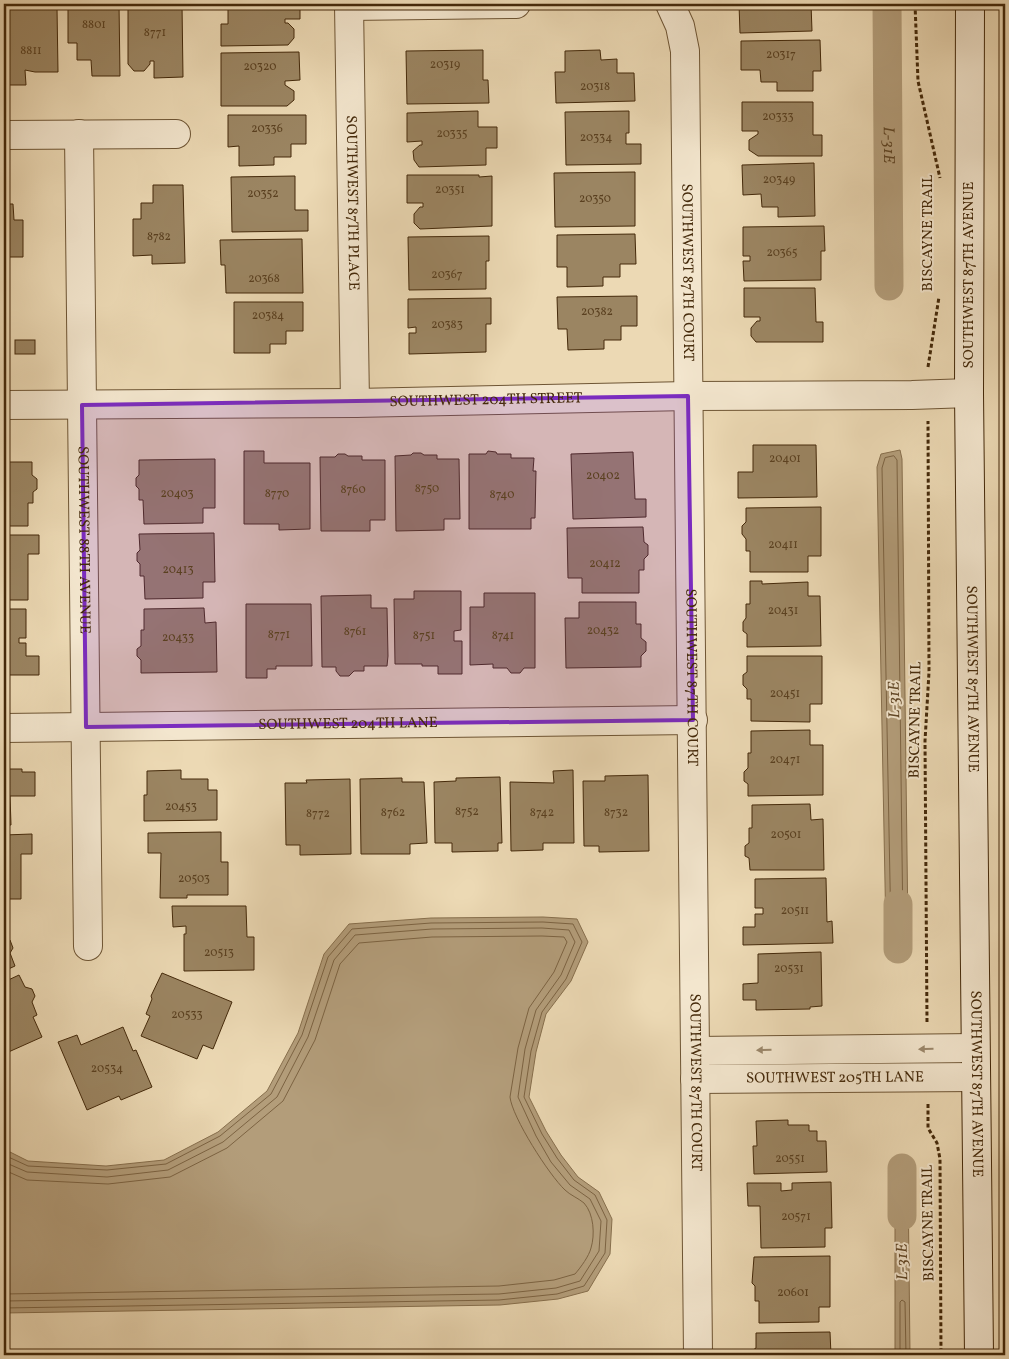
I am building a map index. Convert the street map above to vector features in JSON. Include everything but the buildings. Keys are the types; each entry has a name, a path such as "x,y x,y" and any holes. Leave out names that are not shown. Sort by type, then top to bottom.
{"street":[{"path":"349,5 516,4"},
{"name":"SOUTHWEST 87TH COURT","path":"670,4 680,26 685,51 698,1355"},
{"name":"SOUTHWEST 87TH AVENUE","path":"970,4 969,393 979,1355"},
{"name":"SOUTHWEST 87TH PLACE","path":"349,5 355,403"},
{"name":"SOUTHWEST 88TH AVENUE","path":"79,134 88,946"},
{"path":"4,135 176,134"},
{"name":"SOUTHWEST 204TH STREET","path":"4,406 355,403 688,396 969,393"},
{"name":"SOUTHWEST 204TH LANE","path":"4,728 693,720"},
{"name":"SOUTHWEST 205TH LANE","path":"696,1051 975,1048"},
{"name":"SOUTHWEST 205TH LANE","path":"695,1079 976,1077"}],"path":[{"name":"BISCAYNE TRAIL","path":"915,4 918,81 939,169 940,183"},
{"name":"BISCAYNE TRAIL","path":"928,374 928,360 940,294"},
{"name":"BISCAYNE TRAIL","path":"927,1025 925,741 929,672 928,416"},
{"name":"BISCAYNE TRAIL","path":"929,1101 928,1128 937,1143 940,1159 941,1355"}],"highlighted area":[{"path":"688,396 693,720 86,727 82,405"}],"water":[{"name":"L-31E","path":"900,450 902,459 908,931 907,943 890,943 886,935 877,467 881,454"},
{"path":"543,917 577,919 588,942 571,981 546,1014 536,1052 529,1097 546,1131 561,1155 578,1177 599,1192 612,1219 610,1254 588,1291 558,1299 500,1305 4,1313 4,1149 28,1161 106,1166 164,1160 218,1132 267,1091 298,1033 324,954 349,924 431,918"},
{"name":"L-31E","path":"908,1175 910,1355 895,1355 895,1176"}],"waterway":[{"name":"L-31E","path":"887,4 889,286"},
{"name":"L-31E","path":"898,904 898,949"},
{"name":"L-31E","path":"902,1168 902,1216"}]}
